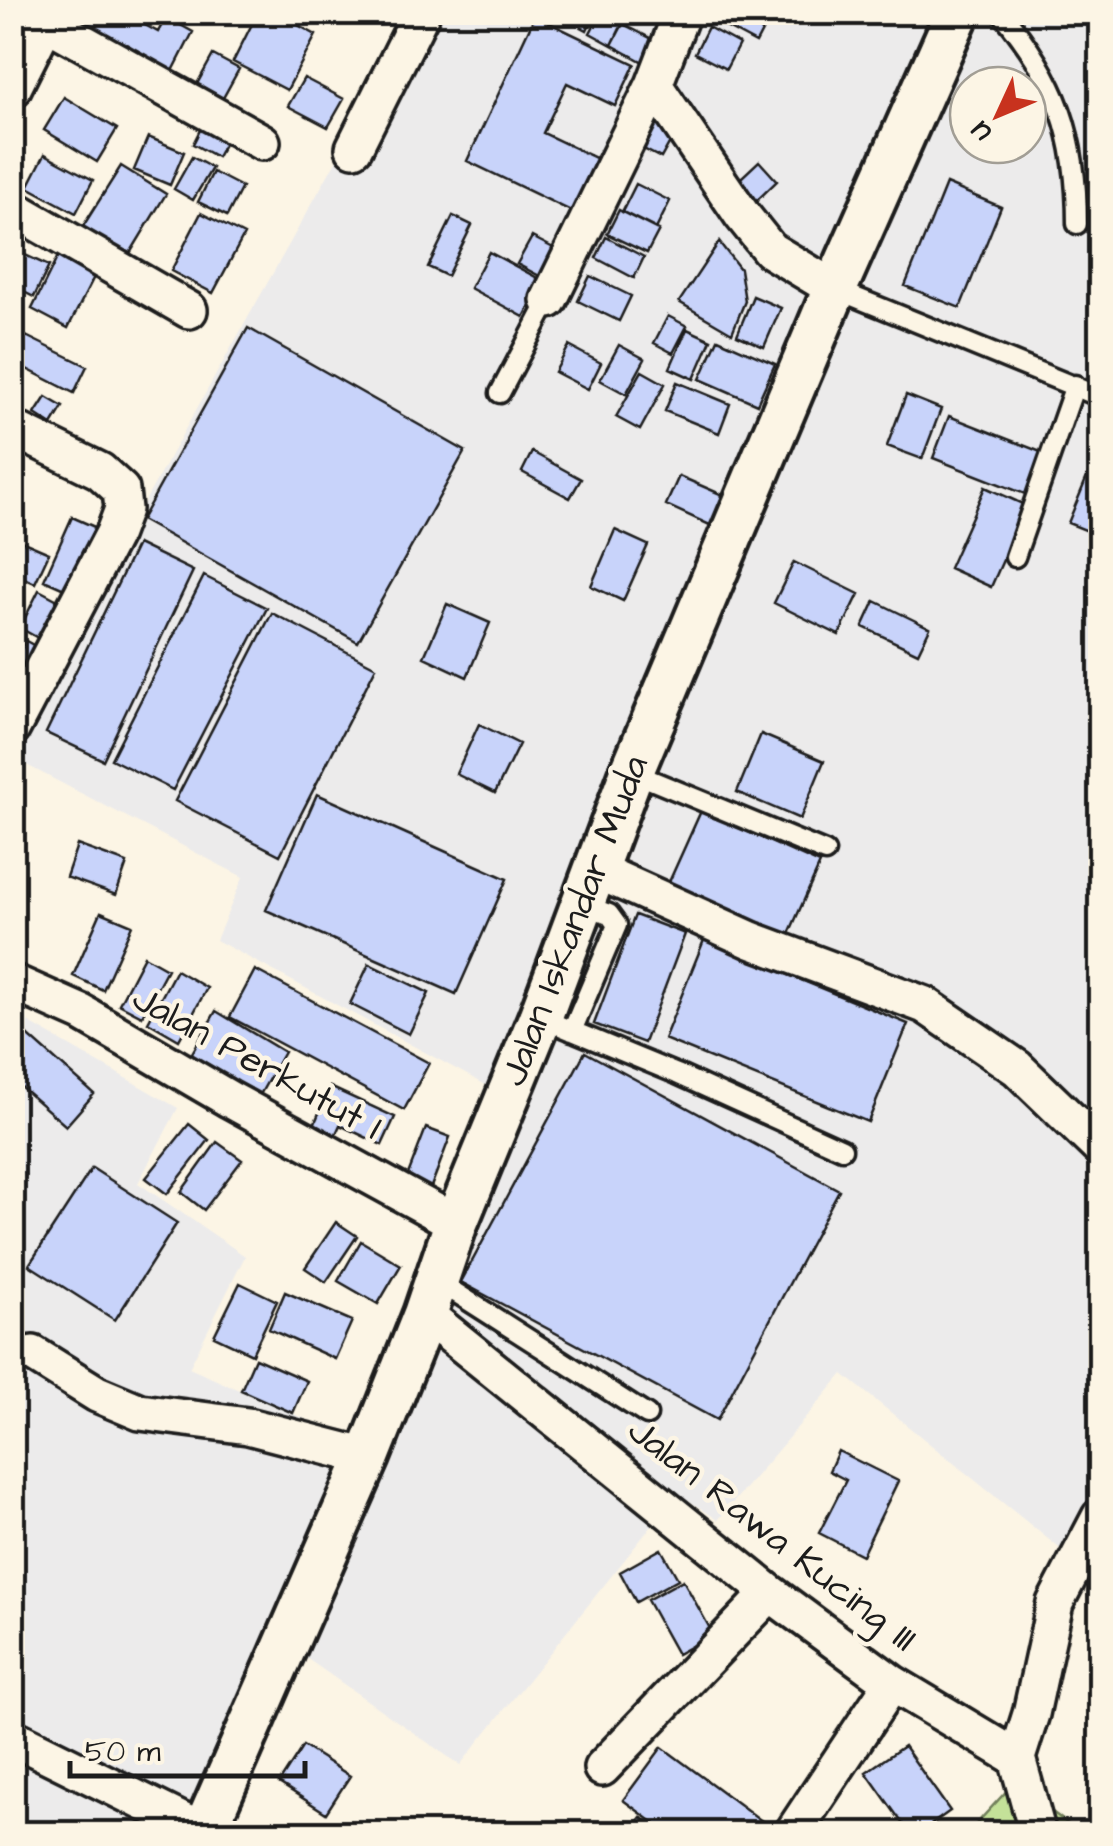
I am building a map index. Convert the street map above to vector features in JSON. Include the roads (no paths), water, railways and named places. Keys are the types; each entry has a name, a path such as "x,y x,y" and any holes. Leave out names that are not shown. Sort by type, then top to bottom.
{"street":[{"path":"354,148 422,12"},
{"path":"549,300 654,84 682,12"},
{"name":"Jalan Iskandar Muda","path":"204,1833 368,1457 456,1223 556,1024 590,888 632,769 835,289 958,12"},
{"path":"12,90 48,17 262,142"},
{"path":"654,84 742,216 770,250 835,289"},
{"path":"12,208 189,310"},
{"path":"12,428 100,471 122,490 122,508 114,533 12,728"},
{"path":"590,888 750,940 924,1005 1016,1068 1100,1148"},
{"name":"Jalan Perkutut I","path":"12,982 82,1013 229,1099 456,1223"},
{"name":"Jalan Rawa Kucing III","path":"430,1297 770,1592 892,1684 1017,1758"},
{"path":"33,1354 97,1394 140,1412 248,1426 368,1457"},
{"path":"1038,1834 1017,1758 1031,1714 1055,1603 1100,1517"},
{"path":"602,1768 770,1592"},
{"path":"792,1834 892,1684"},
{"path":"12,1736 204,1833"}],"lane":[{"path":"1001,12 1024,39 1054,88 1077,180 1078,224"},
{"path":"835,289 1100,397"},
{"path":"500,393 549,300"},
{"path":"1015,558 1075,385"},
{"path":"632,769 824,852"},
{"path":"556,1024 842,1149"},
{"path":"430,1297 647,1414"}]}
